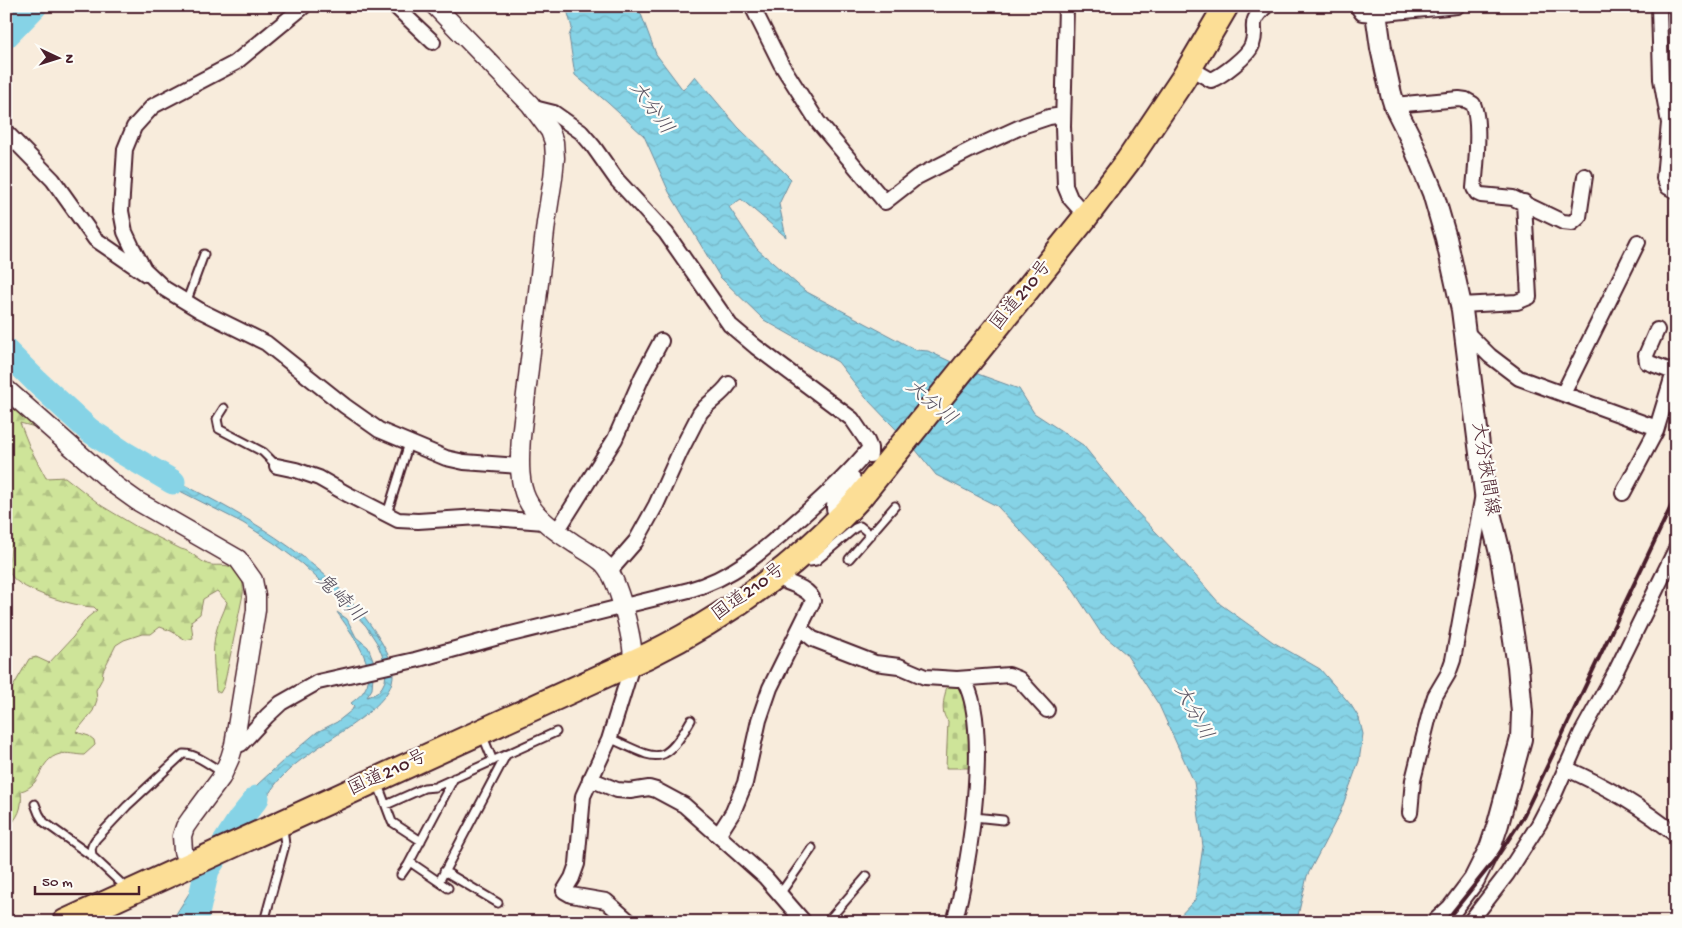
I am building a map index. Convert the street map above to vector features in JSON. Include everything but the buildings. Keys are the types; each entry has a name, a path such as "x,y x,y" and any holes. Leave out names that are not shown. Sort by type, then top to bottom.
{"highway":[{"name":"国道210号","path":"65,922 633,662 705,625 775,575 801,554 860,497 879,454 1039,275 1086,216 1144,140 1190,68 1226,6"}],"main road":[{"name":"大分挾間線","path":"1376,10 1386,76 1394,105 1410,137 1433,193 1446,238 1461,305 1466,332 1484,486 1497,538 1511,617 1522,713 1522,731 1498,824 1481,869 1452,909 1438,922"}],"street":[{"path":"151,277 132,247 122,222 121,199 126,149 134,127 146,113 163,99 235,62 304,6"},
{"path":"395,6 433,42"},
{"path":"435,6 534,108 550,131 554,142 555,158 519,466 524,494 533,511 550,527 603,563 609,572 622,606 633,662 609,738 581,801 577,864 572,878 564,891 571,895 606,901 630,922"},
{"path":"752,6 781,64 818,122 885,202 917,177 972,149 1049,116 1063,115"},
{"path":"1066,6 1063,115 1066,190 1070,198 1086,216"},
{"path":"1190,68 1211,80 1234,64 1252,45 1254,20 1266,6"},
{"path":"1357,6 1362,13 1376,10 1457,6"},
{"path":"1660,6 1661,78 1669,123 1671,150 1664,178 1668,187 1676,191"},
{"path":"1394,105 1459,99 1473,104 1477,147 1474,188 1481,195 1514,198 1563,222 1576,222 1580,214 1585,176"},
{"path":"234,745 241,744 281,703 318,682 415,660 703,586 718,580 754,558 818,502 852,469 879,454 867,441 852,419 756,347 730,324 666,233 616,180 581,132 554,114 534,108"},
{"path":"6,132 53,180 95,239 186,303 266,343 358,417 385,433 446,458 473,463 519,466"},
{"path":"1461,305 1517,302 1529,296 1524,202"},
{"path":"1563,394 1638,242"},
{"path":"1623,493 1657,428 1675,372 1647,362 1646,355 1657,330"},
{"path":"1466,332 1490,356 1511,373 1527,381 1657,428"},
{"path":"550,527 615,439 642,377 661,341"},
{"path":"609,572 636,540 656,505 700,413 729,384"},
{"path":"6,389 116,486 137,501 238,559 248,572 255,589 256,610 234,745 223,773 185,827 182,836 182,846 196,862"},
{"path":"277,466 319,478 394,518 404,520 471,517 550,527"},
{"path":"1410,813 1413,780 1430,712 1435,696 1448,674 1453,660 1484,486"},
{"path":"1470,922 1496,890 1530,839 1554,795 1581,734 1626,651 1676,549"},
{"path":"719,834 733,812 745,783 765,701 812,605 813,597 809,592 779,579 775,575"},
{"path":"800,628 813,639 875,662 899,666 928,677 963,679 1009,675 1017,677 1047,710"},
{"path":"954,922 962,892 974,817 976,770 975,725 968,688 963,679"},
{"path":"1565,768 1601,784 1630,800 1676,835"},
{"path":"590,779 617,790 630,791 648,788 656,790 684,805 719,834 765,877 804,922"}],"lane":[{"path":"186,303 204,254"},
{"path":"224,408 217,420 219,429 263,452 277,466"},
{"path":"387,514 409,443"},
{"path":"849,559 895,506"},
{"path":"801,554 810,562 816,561 855,528 860,526 871,535"},
{"path":"609,738 653,757 662,756 678,743 691,720"},
{"path":"480,732 493,761"},
{"path":"386,806 556,732"},
{"path":"93,857 90,851 91,845 96,839 127,806 183,754 195,757 223,773"},
{"path":"439,882 506,754"},
{"path":"401,875 410,862 454,778"},
{"path":"376,779 392,822 421,841"},
{"path":"35,804 44,822 93,857 123,885 128,893"},
{"path":"974,817 1003,820"},
{"path":"264,922 285,845 284,832 275,825"},
{"path":"780,894 812,848"},
{"path":"410,862 448,888"},
{"path":"444,872 498,903"},
{"path":"827,922 867,876"}],"green space":[{"path":"6,390 39,428 20,423 30,448 46,478 65,477 102,506 137,527 188,551 208,564 225,565 236,570 241,577 243,594 224,686 220,693 216,691 214,647 217,628 227,602 217,591 203,599 200,614 191,621 193,638 186,640 160,627 151,634 142,634 116,645 96,690 97,700 93,711 76,732 89,736 94,740 95,745 84,755 63,753 47,761 34,784 21,791 19,813 6,829 6,699 29,659 36,657 49,663 73,637 87,618 97,610 94,607 63,601 37,592 25,587 11,575 9,565 11,548 6,541"},
{"path":"947,685 961,685 971,719 973,768 946,768 948,721 943,709"}],"water":[{"name":"大分川","path":"566,6 638,6 656,54 683,90 695,76 738,127 791,179 779,204 786,237 741,199 729,207 757,249 805,291 916,350 928,351 975,373 1019,389 1034,413 1083,445 1134,509 1175,552 1220,604 1273,642 1320,669 1351,705 1359,718 1363,734 1359,761 1340,813 1307,876 1297,920 1283,922 1174,922 1195,900 1203,846 1194,782 1159,705 1126,654 1101,633 1064,576 997,506 936,475 915,449 866,398 838,362 764,320 720,277 669,192 644,136 575,75 569,36 572,28"},
{"path":"138,464 171,474 174,480 232,510 290,547 317,568 342,591 364,616 382,643 392,667 392,682 379,703 356,722 291,768 278,781 250,819 240,825 222,831 230,815 249,798 257,785 317,732 337,722 352,710 354,706 351,703 365,689 368,680 368,670 361,649 337,612 347,619 356,637 368,647 374,662 372,689 367,697 377,693 385,681 386,673 382,655 366,626 302,564 243,523 174,488"},
{"path":"228,858 218,870 206,907 197,922 171,922 193,887 197,871"}],"waterway":[{"name":"鬼崎川","path":"6,36 35,6"},
{"name":"鬼崎川","path":"6,351 89,430 173,482"},
{"name":"鬼崎川","path":"194,922 207,870 240,819 257,798"}],"railway":[{"path":"1445,922 1497,857 1522,819 1676,496"}]}
